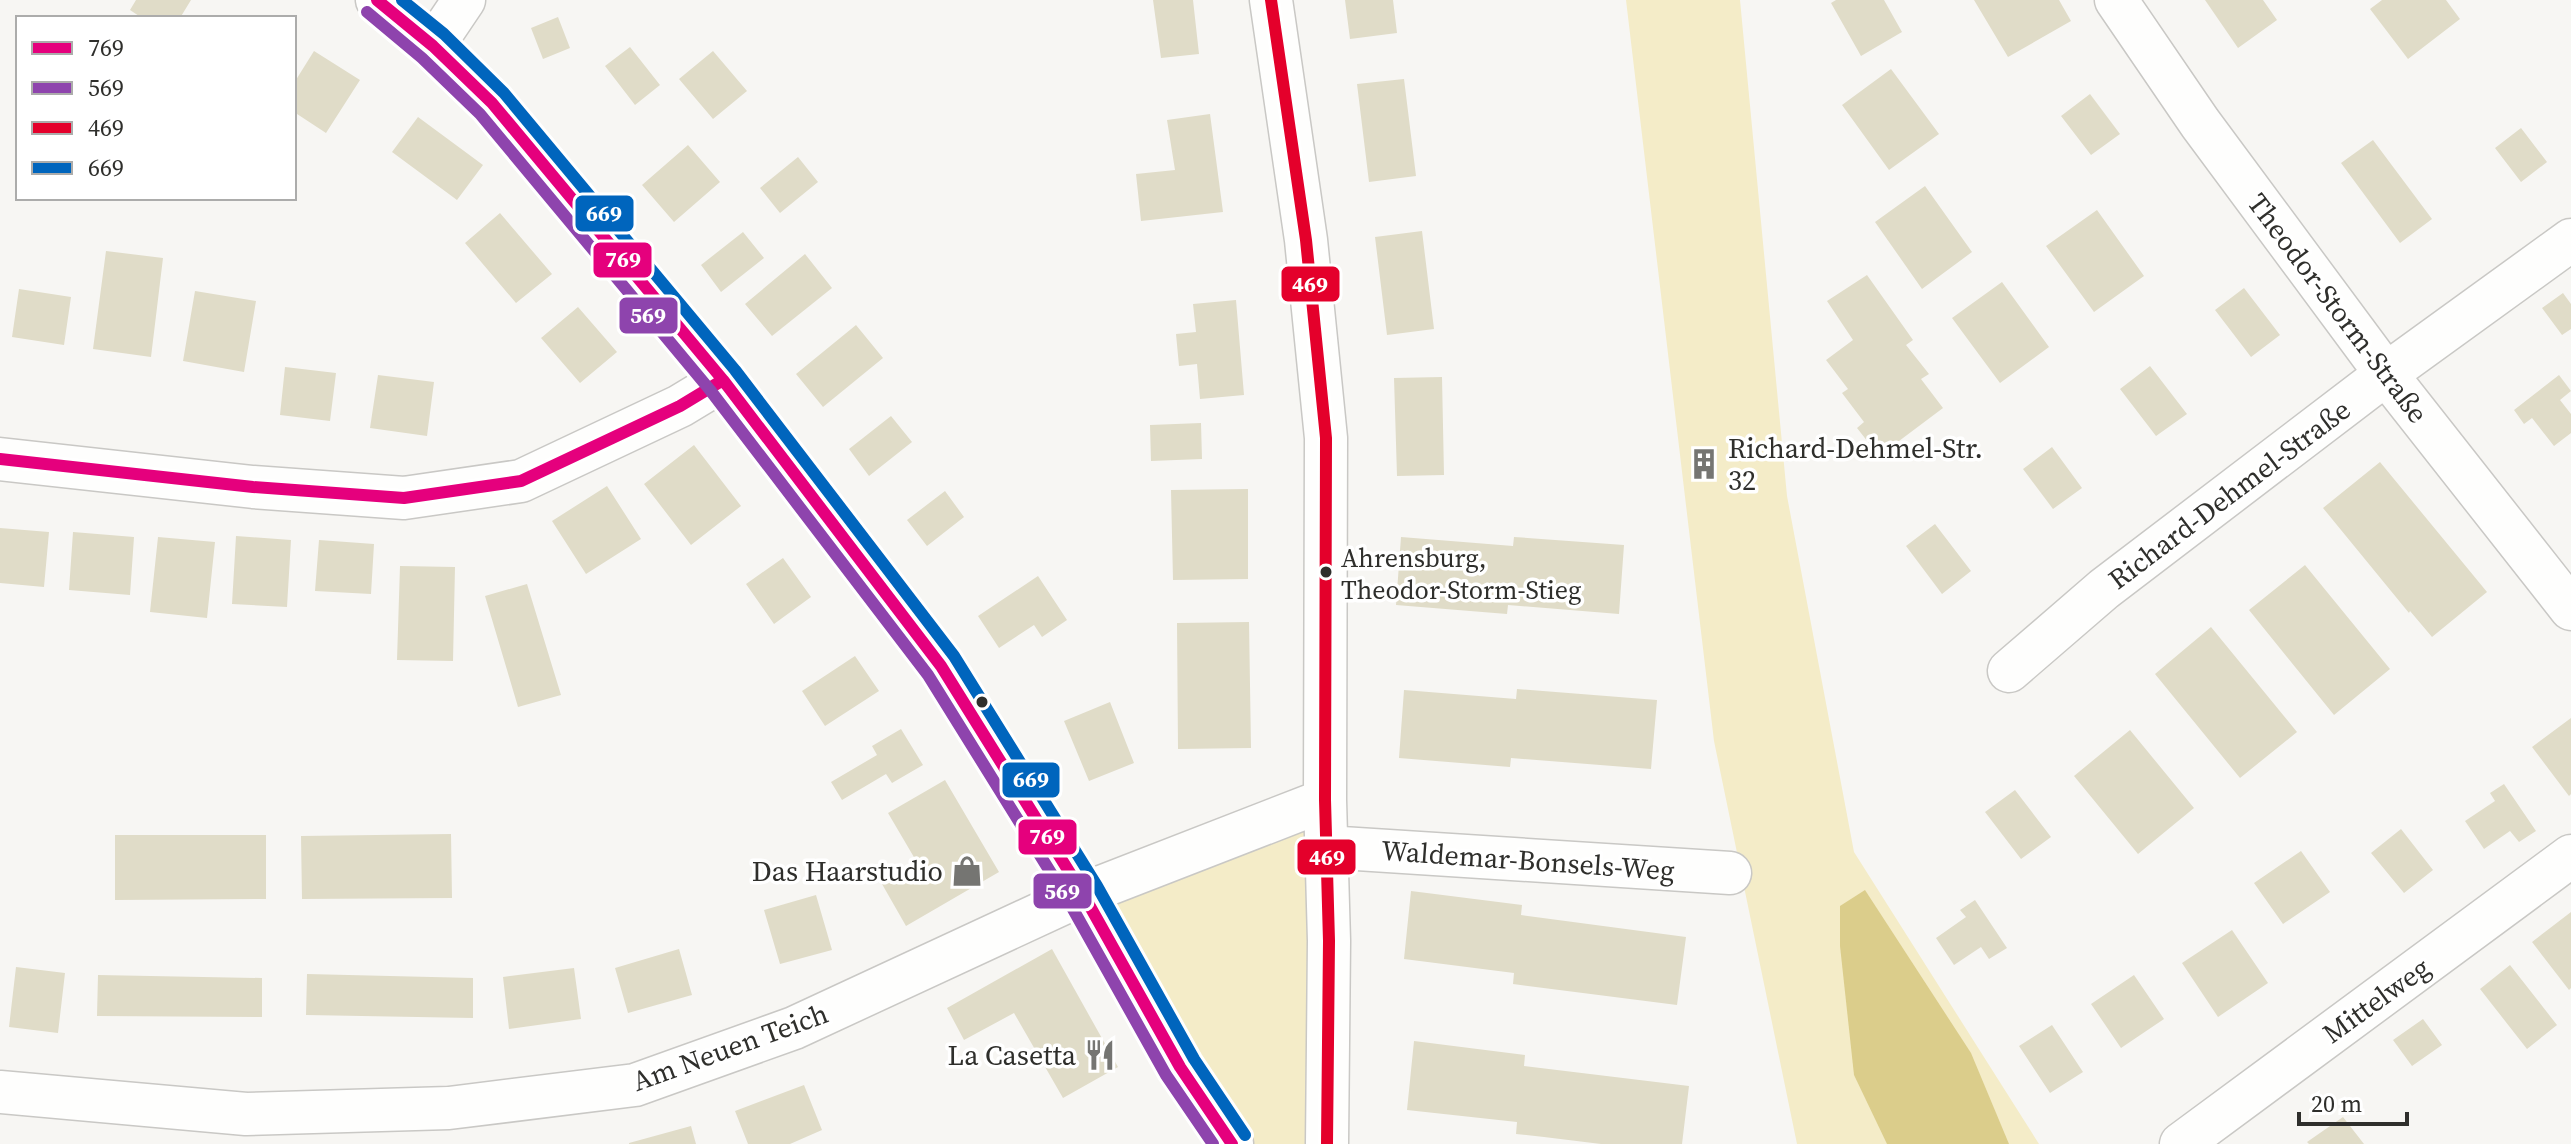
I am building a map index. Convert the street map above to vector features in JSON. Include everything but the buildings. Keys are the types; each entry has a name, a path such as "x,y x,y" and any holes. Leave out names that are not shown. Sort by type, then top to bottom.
{"street":[{"path":"377,0 433,46 492,103 723,380 941,666 1083,894 1180,1067 1232,1144"},
{"path":"433,46 464,0"},
{"path":"1271,0 1306,240 1326,438 1327,1144"},
{"name":"Theodor-Storm-Straße","path":"2116,0 2200,123 2386,374 2571,609"},
{"name":"Richard-Dehmel-Straße","path":"2009,671 2104,589 2386,374 2571,240"},
{"path":"0,459 253,487 404,498 521,481 680,406 723,380"},
{"name":"Am Neuen Teich","path":"0,1092 246,1114 449,1108 635,1085 794,1028 1083,894 1325,800"},
{"name":"Waldemar-Bonsels-Weg","path":"1326,847 1730,873"},
{"name":"Mittelweg","path":"2181,1144 2571,856"}],"shaded area":[{"path":"1626,0 1740,0 1787,496 1854,852 2039,1144 1797,1144 1714,741"},
{"path":"1310,822 1319,1144 1248,1144 1099,905"},
{"path":"1865,890 1971,1053 2009,1144 1887,1144 1854,1075 1840,946 1840,906"}],"transit line":[{"name":"769","path":"377,0 433,46 492,103 723,380 941,666 1083,894 1180,1067 1232,1144"},
{"name":"669","path":"402,0 444,34 504,93 735,370 954,656 1097,886 1194,1059 1245,1135"},
{"name":"469","path":"1271,0 1306,240 1326,438 1327,1144"},
{"name":"569","path":"367,12 422,58 480,114 710,390 928,675 1069,902 1166,1075 1213,1144"},
{"name":"769","path":"0,459 253,487 404,498 521,481 680,406 723,380"}],"place":[{"name":"Richard-Dehmel-Str. 32","path":"1704,464"},
{"name":"Ahrensburg, Theodor-Storm-Stieg","path":"1326,572"},
{"name":"Das Haarstudio","path":"967,871"},
{"name":"La Casetta","path":"1100,1055"}]}
